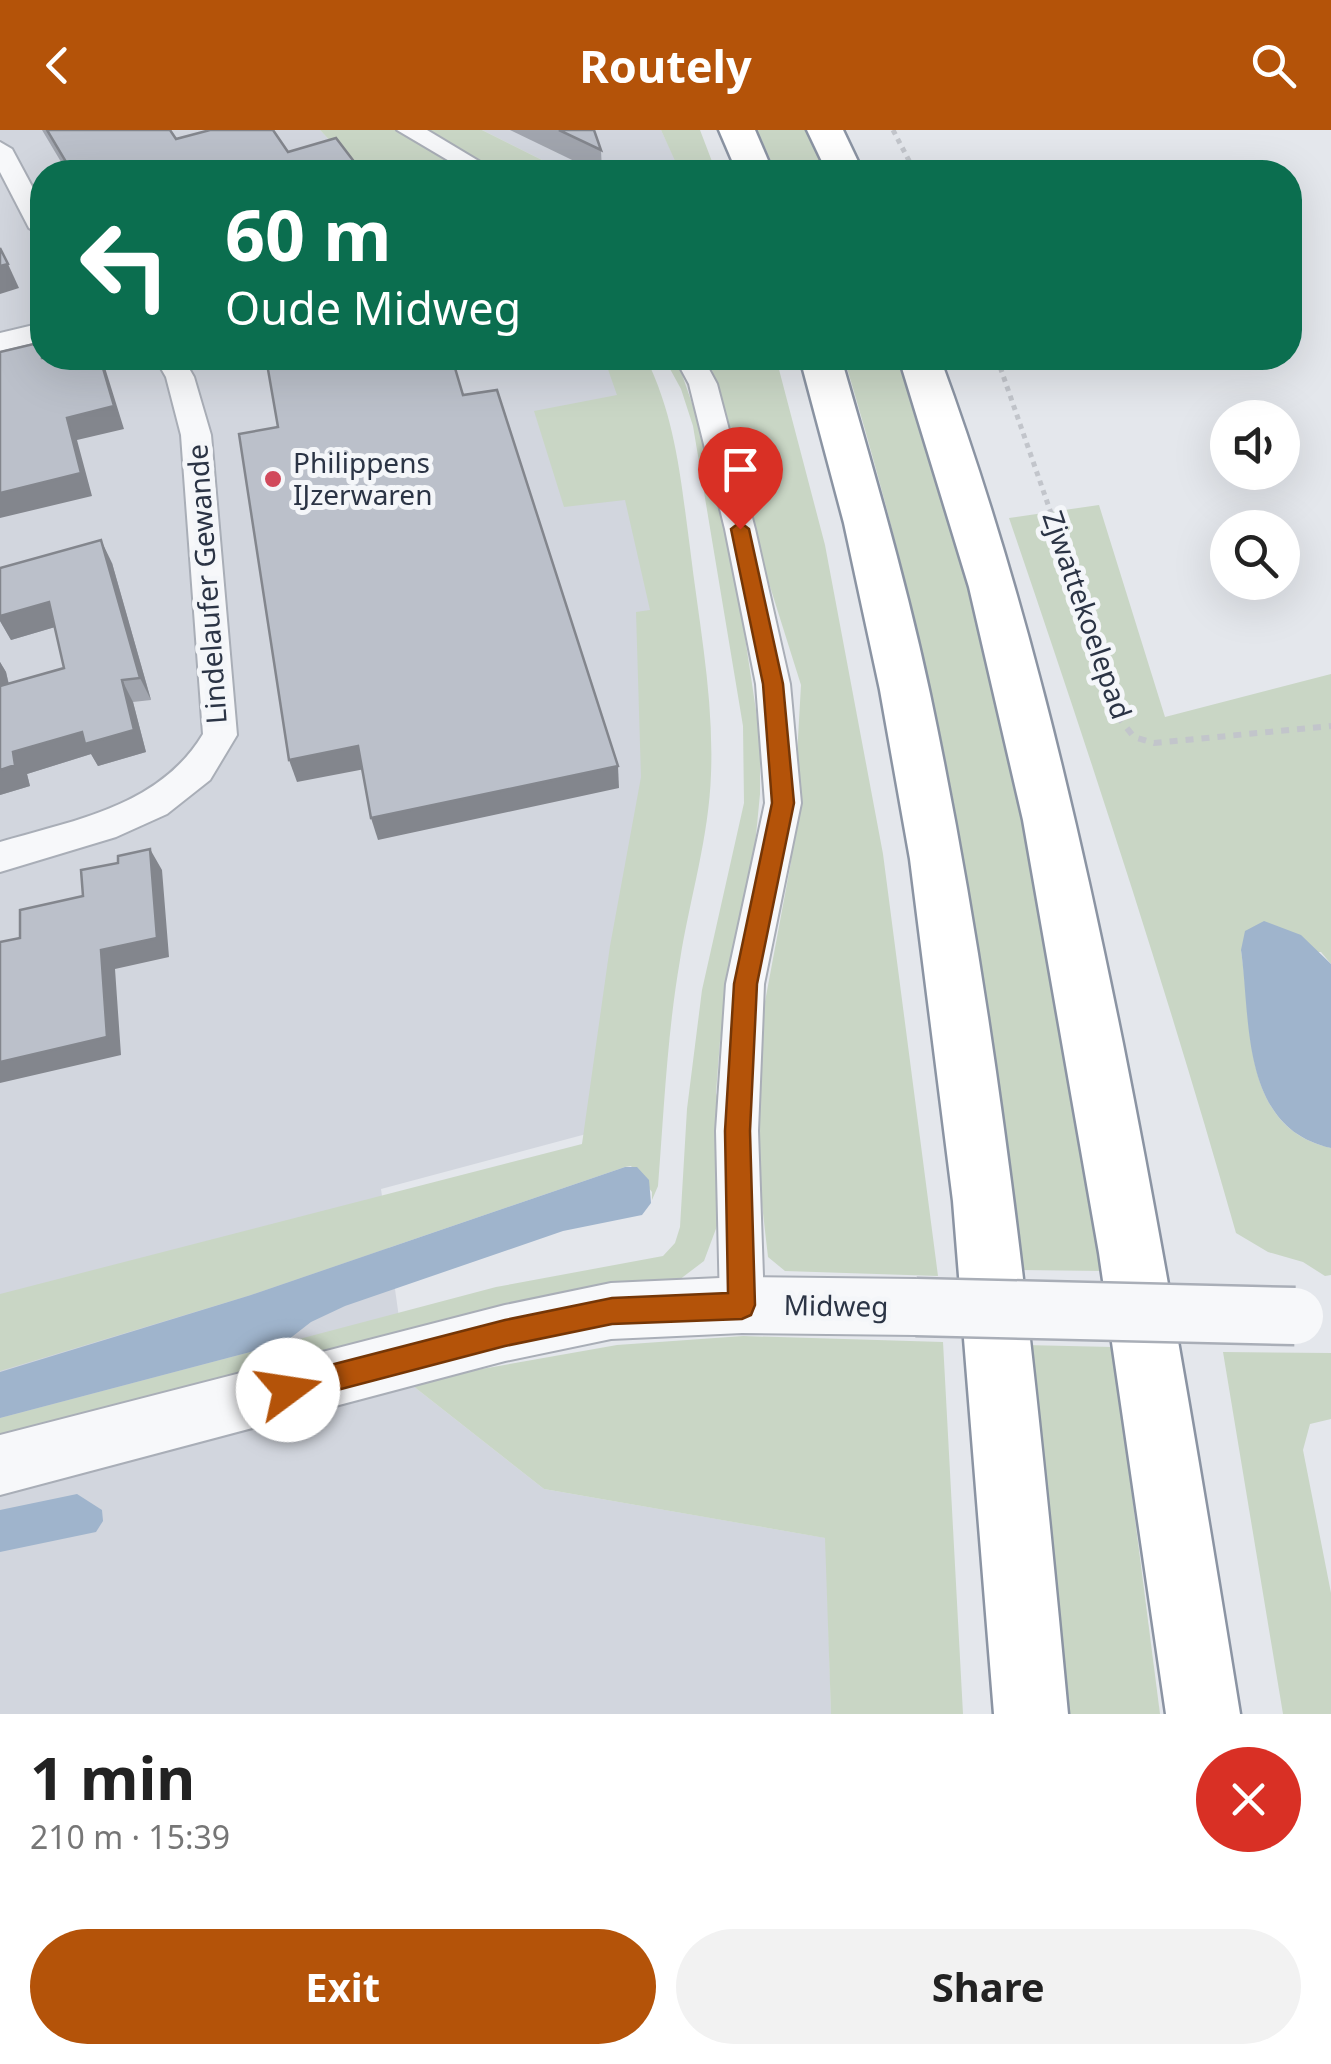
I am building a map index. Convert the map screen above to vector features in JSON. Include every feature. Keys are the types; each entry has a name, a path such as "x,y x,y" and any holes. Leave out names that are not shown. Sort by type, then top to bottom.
{"highway":[{"path":"737,130 750,160"},
{"path":"824,130 839,160"},
{"path":"823,370 872,543 944,913 1010,1452 1031,1714"},
{"path":"924,370 1001,616 1060,872 1135,1270 1203,1714"}],"street":[{"path":"409,130 463,160"},
{"path":"0,149 30,205"},
{"path":"0,342 30,335"},
{"name":"Lindelaufer Gewande","path":"0,857 102,826 155,804 194,775 220,734 196,435 177,370"},
{"path":"695,370 703,384 773,684 783,803 745,984 738,1131 742,1305"},
{"name":"Midweg","path":"0,1465 505,1333 612,1311 742,1305 1313,1316"}],"path":[{"path":"893,130 909,160"},
{"name":"Zjwattekoelepad","path":"1001,370 1039,472 1115,713 1125,730 1142,741 1163,744 1331,726"}],"shaded area":[{"path":"0,130 320,130 348,160 30,160 30,370 609,370 664,511 616,1126 381,1189 408,1382 544,1489 826,1538 831,1714 0,1714"},
{"path":"482,130 661,130 676,160 542,160"}],"green space":[{"path":"320,130 482,130 542,160 348,160"},
{"path":"661,130 700,130 711,160 675,160"},
{"path":"757,130 806,130 820,160 771,160"},
{"path":"608,370 651,370 671,427 710,717 707,821 676,988 658,1186 652,1200 652,1192 631,1166 625,1167 251,1295 0,1371 0,1294 582,1144 610,946 641,777 636,612 650,610 625,500 564,507 534,411 617,395"},
{"path":"671,370 680,370 710,455 760,737 754,856 720,1041 716,1093 723,1115 723,1150 716,1166 717,1226 704,1261 675,1283 0,1441 0,1418 496,1287 663,1256 675,1243 680,1227 687,1109 702,990 744,803 743,726 693,426"},
{"path":"712,370 779,370 825,545 883,854 938,1276 785,1271 768,1257 758,1169 751,1151 764,1007 791,862 801,685 751,526"},
{"path":"847,370 901,370 974,608 1028,827 1105,1271 1019,1270 983,989 949,779 904,576"},
{"path":"1099,505 1165,717 1331,674 1331,964 1321,952 1241,951 1250,1039 1265,1095 1280,1119 1301,1137 1331,1148 1331,1275 1268,1252 1236,1233 1127,874 1009,518"},
{"path":"743,1336 943,1342 963,1714 831,1714 825,1538 544,1489 408,1382 617,1345"},
{"path":"1024,1345 1113,1347 1160,1714 1062,1714"},
{"path":"1223,1352 1331,1353 1331,1419 1310,1424 1303,1450 1331,1593 1331,1714 1283,1714"}],"water":[{"path":"1264,921 1301,935 1331,964 1331,1148 1301,1137 1280,1119 1265,1095 1256,1068 1241,950 1245,931"},
{"path":"625,1167 637,1167 649,1180 651,1203 642,1215 563,1231 345,1306 311,1322 284,1343 0,1418 0,1372 251,1295"},
{"path":"77,1494 102,1510 103,1521 96,1532 0,1552 0,1510"}],"building":[{"path":"47,130 170,130 176,139 210,130 273,130 288,152 336,138 353,160 65,160"},
{"path":"559,130 594,130 601,150"},
{"path":"0,248 8,264 0,266"},
{"path":"30,345 30,370 104,370 114,406 67,418 81,473 0,493 0,352"},
{"path":"268,370 456,370 463,395 497,390 618,766 371,818 358,746 289,760 239,434 278,427"},
{"path":"101,540 140,678 122,680 134,730 85,744 82,732 13,752 15,765 0,770 0,686 64,668 49,602 0,616 0,568"},
{"path":"150,849 157,938 101,950 107,1037 0,1062 0,942 20,938 20,910 83,896 81,870 118,863 118,856"}],"place":[{"name":"Philippens IJzerwaren","path":"273,479"}],"route":[{"path":"288,1390 505,1333 612,1311 742,1305 738,1131 745,984 783,803 773,684 740,529"}]}
